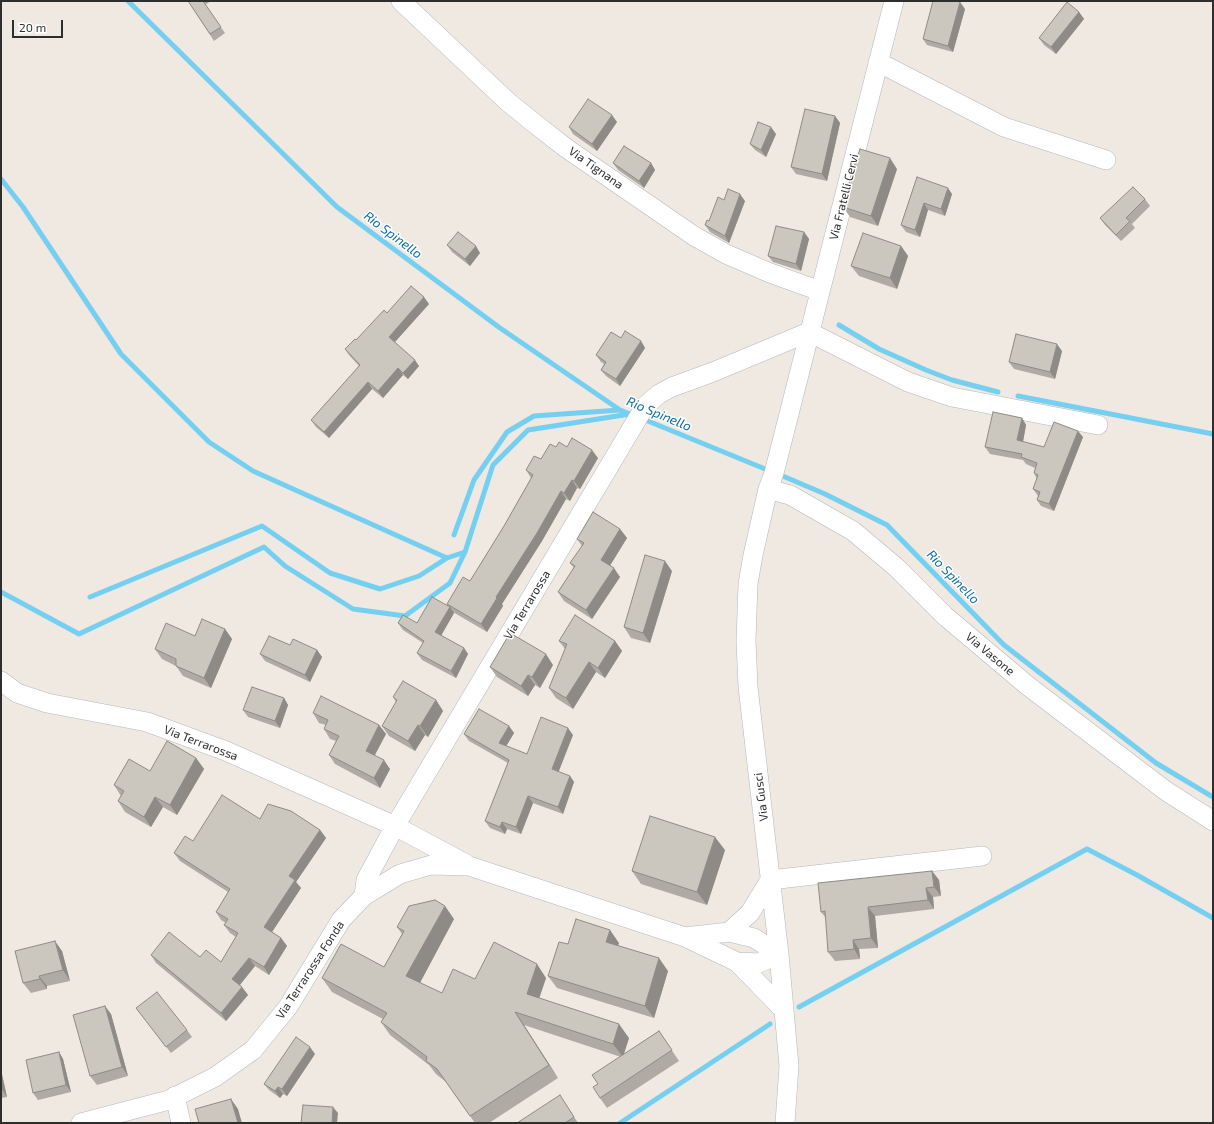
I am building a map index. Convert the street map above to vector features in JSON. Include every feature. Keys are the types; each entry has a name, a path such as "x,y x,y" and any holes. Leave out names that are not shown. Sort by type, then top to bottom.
{"street":[{"name":"Via Tignana","path":"401,1 513,106 566,148 681,227 726,254 770,273 820,291"},
{"name":"Via Fratelli Cervi","path":"771,481 894,1"},
{"path":"878,62 1004,127 1106,160"},
{"path":"809,332 908,382 952,397 1098,425"},
{"name":"Via Terrarossa","path":"364,896 366,880 395,826 645,406 659,394 672,387 713,372 809,332"},
{"name":"Via Vasone","path":"771,481 790,495 853,531 897,568 945,616 1028,686 1166,791 1213,821"},
{"name":"Via Gusci","path":"771,481 753,555 748,584 746,641 748,687 779,954 789,1066 785,1123"},
{"name":"Via Terrarossa","path":"1,681 17,693 47,703 147,722 226,751 395,826 469,866"},
{"path":"729,932 750,913 770,880 982,856"},
{"name":"Via Terrarossa Fonda","path":"81,1123 169,1100 215,1077 253,1050 288,1007 341,920 364,896 400,874 431,865 469,866 685,937 737,962"},
{"path":"685,937 729,932 754,938 779,954"},
{"path":"737,962 759,963 779,954"},
{"path":"737,962 784,1010"},
{"path":"175,1096 181,1123"}],"building":[{"path":"188,1 203,1 221,27 210,34"},
{"path":"933,1 960,2 948,46 923,39"},
{"path":"1067,2 1079,12 1051,47 1039,38"},
{"path":"588,99 612,115 592,144 569,127"},
{"path":"805,109 835,116 822,174 791,167"},
{"path":"758,122 771,127 761,150 750,144"},
{"path":"624,146 651,163 639,181 613,163"},
{"path":"860,149 890,158 871,216 843,207"},
{"path":"917,177 948,188 941,209 924,203 915,230 901,225"},
{"path":"1133,187 1145,199 1126,218 1130,221 1116,235 1100,218"},
{"path":"728,189 740,194 725,236 705,225 707,220 709,221 718,197 724,200"},
{"path":"776,226 804,232 796,264 768,256"},
{"path":"458,232 476,246 465,259 447,245"},
{"path":"863,233 901,246 890,278 851,266"},
{"path":"411,286 424,297 389,337 415,360 403,373 398,368 378,391 368,382 324,432 311,420 360,365 345,349 355,339 356,340 384,310 387,313"},
{"path":"625,331 641,341 616,379 601,370 606,362 596,355 611,332 621,338"},
{"path":"1016,334 1057,344 1050,372 1009,362"},
{"path":"993,412 1022,418 1017,440 1044,447 1054,422 1078,431 1049,504 1037,500 1040,492 1033,489 1038,475 1034,473 1037,463 1021,457 1022,454 985,447"},
{"path":"572,438 592,450 574,481 572,480 564,493 561,491 481,624 447,604 463,577 470,581 504,526 533,475 526,470 534,456 541,459 550,444 556,447 559,442 567,447"},
{"path":"593,512 620,529 601,560 614,568 586,610 558,592 575,566 570,563 584,543 577,539"},
{"path":"645,555 665,561 643,633 624,627"},
{"path":"432,597 450,607 435,632 464,648 451,671 417,653 424,641 398,623 403,615 417,623"},
{"path":"575,615 615,641 598,668 589,662 566,698 549,688 567,644 559,641"},
{"path":"202,619 225,629 204,678 176,666 176,659 155,649 166,623 195,636"},
{"path":"510,633 546,654 532,677 528,675 521,686 490,667"},
{"path":"269,636 290,645 293,639 317,650 305,675 260,654"},
{"path":"403,681 436,700 420,726 418,725 408,741 382,726 397,700 393,697"},
{"path":"252,687 284,698 275,721 243,710"},
{"path":"321,696 379,725 366,751 384,760 374,778 329,755 339,736 324,729 328,720 313,713"},
{"path":"479,709 509,726 499,743 527,754 541,717 568,728 552,769 570,776 558,807 528,796 516,827 502,822 500,827 485,821 509,760 464,734"},
{"path":"167,741 196,758 170,805 155,797 144,817 118,801 124,791 114,785 129,759 150,771"},
{"path":"222,795 260,819 268,804 291,811 320,830 289,876 295,880 264,927 281,938 264,967 249,958 232,979 242,987 221,1013 151,955 169,932 200,957 206,950 221,962 238,933 224,925 228,919 216,912 230,889 174,853 185,836 193,841"},
{"path":"650,816 715,837 697,892 632,871"},
{"path":"932,871 934,887 926,888 928,900 868,907 871,938 853,940 854,949 828,952 825,911 821,912 818,883"},
{"path":"435,900 445,906 406,976 442,993 453,969 475,979 494,942 537,964 527,994 619,1024 613,1044 515,1012 549,1065 470,1116 437,1069 426,1061 427,1057 381,1022 387,1013 322,978 341,944 384,967 404,931 397,927 409,906"},
{"path":"576,919 610,930 606,942 659,958 645,1006 548,976 559,942 568,944"},
{"path":"55,941 63,970 39,976 40,979 23,983 15,951"},
{"path":"157,992 187,1030 166,1047 136,1008"},
{"path":"105,1006 122,1067 90,1076 73,1015"},
{"path":"659,1031 672,1050 600,1098 593,1087 598,1084 592,1075"},
{"path":"296,1037 310,1047 282,1089 278,1087 275,1091 264,1084"},
{"path":"59,1052 66,1085 33,1093 26,1060"},
{"path":"560,1095 574,1117 565,1123 517,1123"},
{"path":"231,1099 238,1123 199,1123 195,1109"},
{"path":"303,1105 333,1107 332,1123 301,1123"}],"waterway":[{"name":"Rio Spinello","path":"128,1 337,207 500,328 620,410 635,416"},
{"path":"1,179 23,207 121,354 209,442 253,471 447,558 465,552 493,465 528,430 630,414"},
{"path":"839,325 879,349 926,370 952,380 998,392"},
{"path":"1018,396 1213,434"},
{"path":"454,535 474,480 507,432 534,416 620,410"},
{"name":"Rio Spinello","path":"643,419 770,471"},
{"name":"Rio Spinello","path":"778,474 825,494 887,525 1004,645 1156,763 1213,797"},
{"path":"90,597 262,526 330,573 380,589 419,576 447,558"},
{"path":"1,592 79,634 264,547 285,566 353,609 405,616 450,583 465,552"},
{"path":"799,1007 1087,849 1137,875 1213,918"},
{"path":"620,1123 770,1024"}]}
